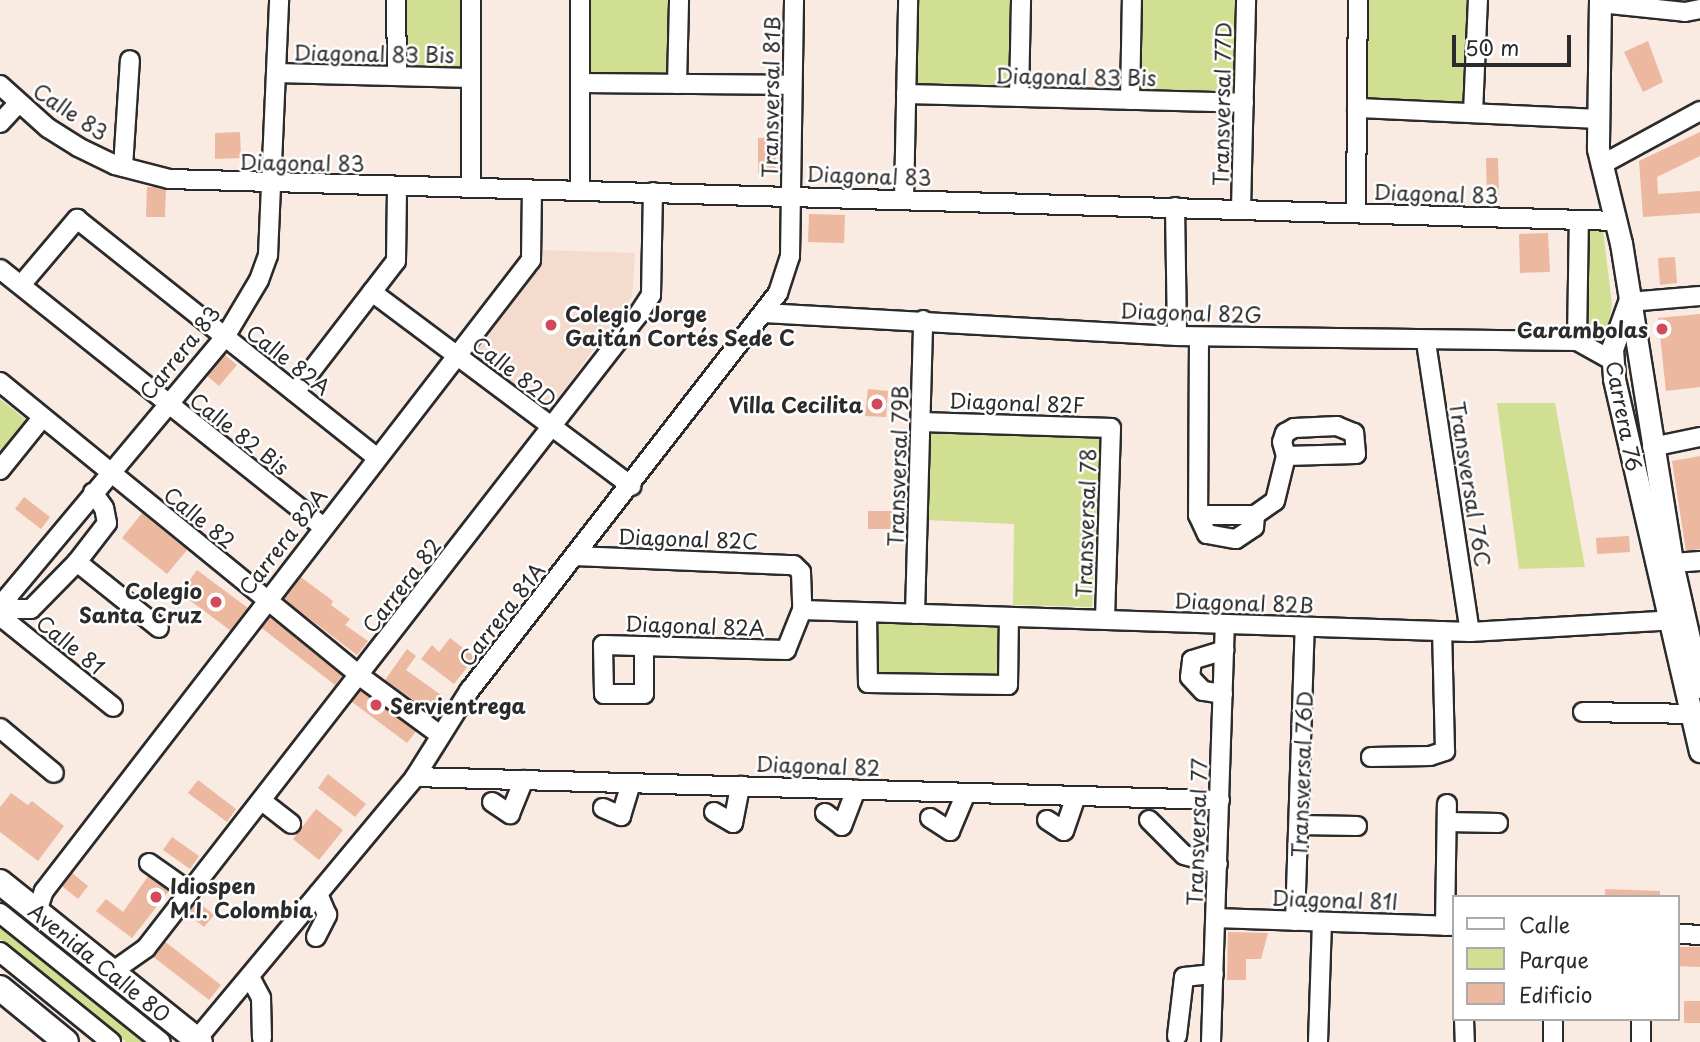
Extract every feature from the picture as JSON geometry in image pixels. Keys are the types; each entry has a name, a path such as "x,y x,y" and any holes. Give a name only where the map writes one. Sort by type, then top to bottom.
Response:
{"highway":[{"name":"Avenida Calle 80","path":"0,882 199,1041"},
{"path":"0,988 61,1040"}],"main road":[{"path":"1600,2 1596,119 1601,165 1615,221 1629,302"},
{"name":"Carrera 76","path":"1629,302 1611,360 1677,621 1696,714 1700,751"},
{"name":"Carrera 76","path":"1629,302 1652,447 1664,564"},
{"name":"Carrera 76","path":"1677,621 1700,687"}],"street":[{"name":"Carrera 83","path":"1,608 108,472 225,337 259,280 268,255 279,0"},
{"path":"396,0 397,76"},
{"path":"471,0 471,188"},
{"path":"580,0 580,191"},
{"path":"677,84 679,0"},
{"name":"Transversal 81B","path":"791,195 794,0"},
{"path":"904,199 908,0"},
{"path":"1019,97 1021,0"},
{"path":"1130,100 1132,0"},
{"name":"Transversal 77D","path":"1241,209 1246,0"},
{"path":"1356,213 1358,0"},
{"path":"1473,113 1478,0"},
{"path":"1600,2 1645,3 1685,12 1700,9"},
{"path":"123,167 130,60"},
{"name":"Diagonal 83 Bis","path":"276,73 471,78"},
{"path":"580,83 792,85"},
{"name":"Calle 83","path":"0,85 18,104 78,147 123,167"},
{"name":"Diagonal 83 Bis","path":"906,94 1244,103"},
{"path":"0,123 18,104"},
{"path":"1357,108 1596,119"},
{"path":"1601,165 1700,111"},
{"name":"Diagonal 83","path":"123,167 169,178 271,184 791,195 1615,221"},
{"path":"295,392 396,261 397,187"},
{"name":"Carrera 82A","path":"37,912 44,891 265,599 531,260 532,190"},
{"name":"Carrera 82","path":"111,972 146,948 262,802 651,295 653,192"},
{"name":"Carrera 81A","path":"199,1041 415,777 440,735 764,313 786,275 791,195"},
{"path":"1175,207 1177,336"},
{"name":"Calle 82A","path":"21,285 76,219 375,456"},
{"path":"1577,341 1579,220"},
{"name":"Calle 82 Bis","path":"0,268 166,405 322,526"},
{"name":"Calle 82D","path":"372,292 631,486"},
{"path":"1629,302 1700,296"},
{"name":"Diagonal 82G","path":"764,313 1199,337 1426,342 1577,341 1611,360"},
{"name":"Transversal 79B","path":"915,614 923,320"},
{"path":"1199,337 1198,515 1255,515 1275,501 1286,456 1285,433 1304,425 1347,428 1354,432 1356,454 1286,456"},
{"name":"Transversal 76C","path":"1426,342 1470,632"},
{"name":"Calle 82","path":"0,382 359,676 440,735"},
{"path":"0,470 42,418"},
{"name":"Diagonal 82F","path":"922,422 1111,428"},
{"name":"Transversal 78","path":"1105,620 1111,428"},
{"path":"1652,447 1700,437"},
{"path":"1,608 31,609 77,562 107,523 104,508 93,492"},
{"name":"Diagonal 82C","path":"575,556 798,568 802,610"},
{"path":"1664,564 1700,561"},
{"path":"77,562 159,628"},
{"name":"Calle 81","path":"1,608 113,707"},
{"name":"Diagonal 82B","path":"802,610 1470,632 1677,621"},
{"name":"Diagonal 82A","path":"644,646 644,694 604,694 603,645 644,646 786,650 802,610"},
{"path":"867,612 868,682 1009,685 1009,617"},
{"name":"Transversal 77","path":"1211,1042 1225,624"},
{"name":"Transversal 76D","path":"1295,921 1306,627"},
{"path":"1371,757 1430,756 1445,751 1442,631"},
{"path":"1223,694 1203,691 1190,677 1192,660 1224,650"},
{"path":"1583,712 1696,714"},
{"path":"0,729 54,773"},
{"name":"Diagonal 82","path":"415,777 1220,800"},
{"path":"492,802 510,814 524,780"},
{"path":"603,808 621,816 631,783"},
{"path":"714,812 733,823 740,786"},
{"path":"825,813 842,826 856,790"},
{"path":"930,818 950,831 966,793"},
{"path":"1047,820 1064,831 1076,796"},
{"path":"262,802 291,824"},
{"path":"1449,926 1447,813 1498,823"},
{"path":"1149,820 1184,855 1218,864"},
{"path":"1299,825 1357,826"},
{"path":"149,863 190,892"},
{"path":"316,937 327,915 318,894"},
{"path":"0,913 161,1042"},
{"name":"Diagonal 81I","path":"1216,918 1449,926"},
{"path":"1318,1042 1321,922"},
{"path":"1679,934 1700,935"},
{"path":"0,952 111,1042"},
{"path":"1178,1036 1184,977 1214,974"},
{"path":"250,977 261,998 262,1038"},
{"path":"1464,1021 1465,1042"},
{"path":"1553,1021 1553,1042"},
{"path":"1641,1021 1642,1042"}],"shaded area":[{"name":"Colegio Jorge Gaitán Cortés Sede C","path":"542,250 635,253 632,296 548,412 467,354 540,264"}],"green space":[{"path":"396,0 471,0 471,78 397,76"},
{"path":"580,0 679,0 677,84 580,83"},
{"path":"908,0 1021,0 1019,97 906,94"},
{"path":"1132,0 1246,0 1244,103 1130,100"},
{"path":"1358,0 1478,0 1473,113 1357,108"},
{"path":"1603,230 1612,304 1608,330 1583,334 1585,231"},
{"path":"0,399 30,423 0,459"},
{"path":"1497,403 1555,403 1585,567 1519,569"},
{"path":"928,430 1100,434 1092,607 1013,605 1014,524 926,520"},
{"path":"873,621 1004,625 1002,678 874,674"},
{"path":"0,925 144,1042 126,1042 105,1025 0,939"}],"building":[{"path":"1648,41 1663,82 1643,92 1624,52"},
{"path":"240,132 241,158 215,159 215,133"},
{"path":"1700,132 1700,156 1657,177 1658,194 1700,191 1700,213 1643,217 1639,161"},
{"path":"776,137 776,172 758,173 758,138"},
{"path":"1486,158 1498,158 1499,198 1487,198"},
{"path":"147,187 166,187 165,217 146,217"},
{"path":"809,214 845,215 844,243 808,242"},
{"path":"1548,233 1550,272 1520,273 1519,234"},
{"path":"1675,257 1677,283 1660,285 1658,258"},
{"path":"1700,314 1700,387 1666,391 1658,318"},
{"path":"218,349 237,365 219,386 200,370"},
{"name":"Villa Cecilita","path":"868,389 888,391 886,417 865,416"},
{"path":"1700,456 1700,549 1686,551 1672,461"},
{"path":"24,497 50,517 41,529 15,509"},
{"path":"868,511 893,511 893,529 868,529"},
{"path":"142,513 187,550 167,574 122,538"},
{"path":"1629,536 1630,552 1597,554 1596,538"},
{"path":"197,570 248,608 231,631 180,593"},
{"path":"298,575 333,601 331,605 350,619 345,625 368,641 357,655 281,597"},
{"path":"266,614 343,674 335,685 254,622"},
{"path":"450,638 475,657 454,684 421,659 432,645 439,652"},
{"path":"407,649 416,656 406,670 444,697 432,713 385,680"},
{"path":"357,687 417,730 407,743 348,699"},
{"path":"328,774 366,804 355,817 318,788"},
{"path":"198,780 236,809 227,822 188,793"},
{"path":"11,793 28,805 32,801 64,826 38,861 0,832 0,807"},
{"path":"316,809 343,830 319,860 293,839"},
{"path":"172,837 199,856 190,869 163,850"},
{"path":"72,873 88,886 78,899 62,886"},
{"path":"149,875 169,891 132,938 96,911 106,899 123,912"},
{"path":"1605,889 1660,891 1660,895 1605,895"},
{"path":"193,898 214,915 204,927 183,910"},
{"path":"1228,932 1268,933 1261,959 1246,959 1246,980 1227,980"},
{"path":"159,937 221,985 209,1000 147,952"},
{"path":"1679,947 1700,947 1700,967 1679,966"},
{"path":"1684,1001 1700,1001 1700,1023 1684,1023"}],"place":[{"name":"Colegio Jorge Gaitán Cortés Sede C","path":"551,325"},
{"name":"Carambolas","path":"1662,329"},
{"name":"Villa Cecilita","path":"877,404"},
{"name":"Colegio Santa Cruz","path":"216,602"},
{"name":"Servientrega","path":"376,705"},
{"name":"Idiospen M.I. Colombia","path":"156,897"}]}
